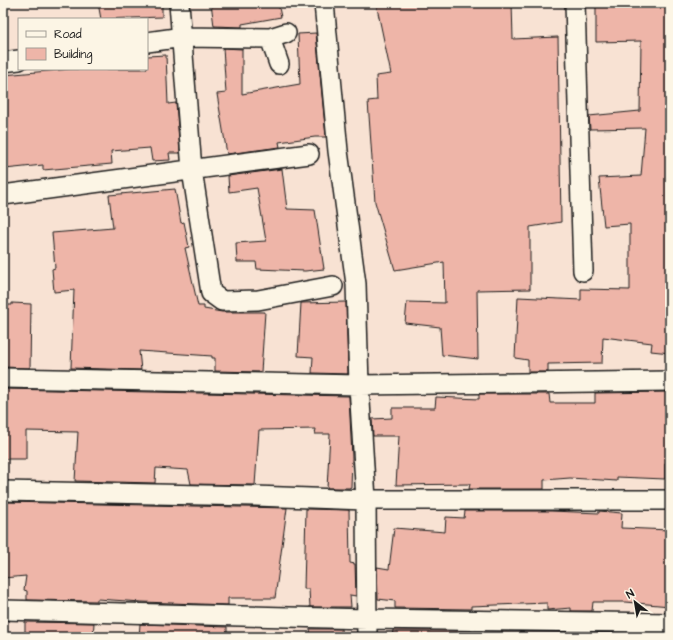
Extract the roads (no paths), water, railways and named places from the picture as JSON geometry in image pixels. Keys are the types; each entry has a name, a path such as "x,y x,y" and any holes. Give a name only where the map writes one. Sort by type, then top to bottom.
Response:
{"street":[{"path":"179,3 183,37 192,170 211,293 222,301 258,300 333,286"},
{"path":"324,3 338,151 356,284 359,385 366,500 367,628"},
{"path":"575,3 583,271"},
{"path":"148,42 183,37 278,36 279,64"},
{"path":"3,62 18,60"},
{"path":"3,195 309,154"},
{"path":"3,378 359,385 670,381"},
{"path":"3,491 366,500 670,500"},
{"path":"3,610 367,628 670,623"}]}
